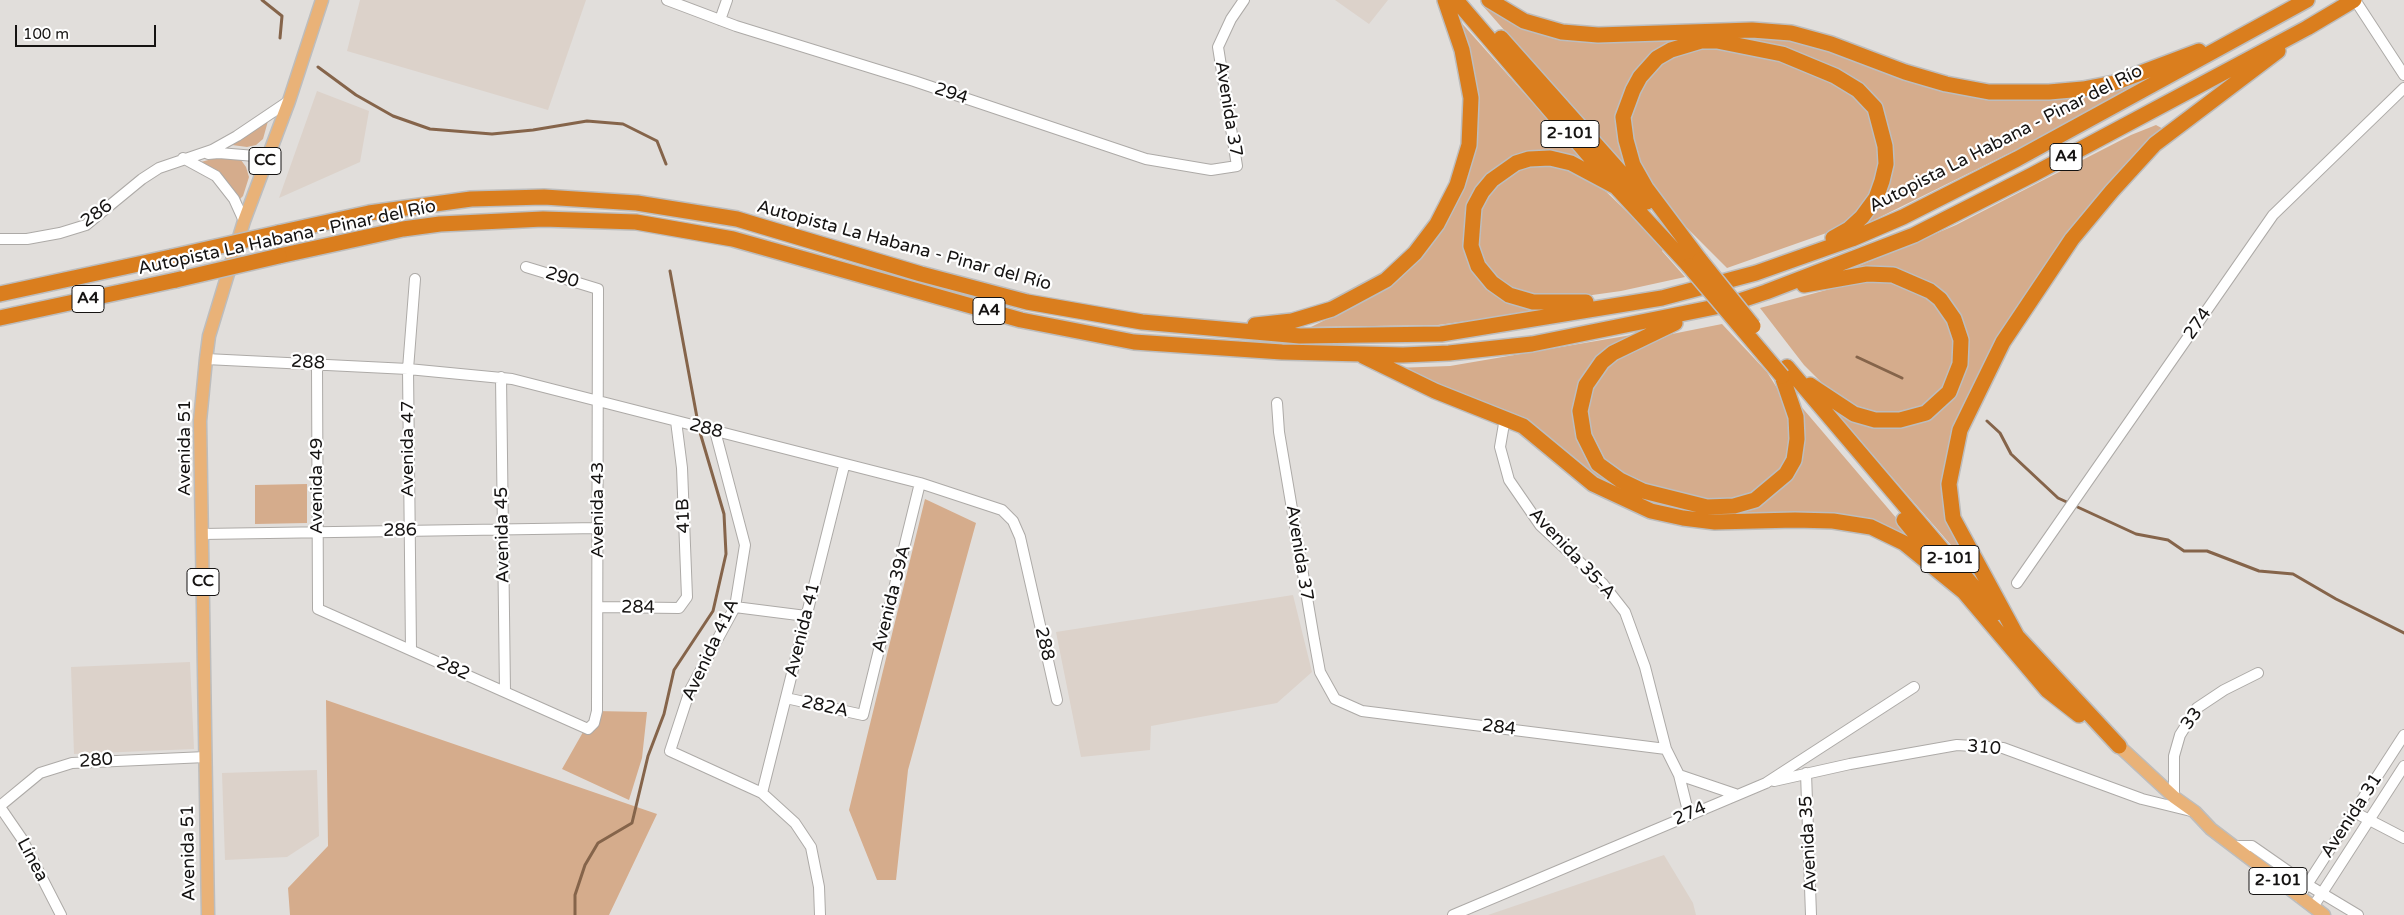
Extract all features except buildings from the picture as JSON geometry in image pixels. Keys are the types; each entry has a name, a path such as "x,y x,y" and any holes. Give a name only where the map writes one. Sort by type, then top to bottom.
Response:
{"highway":[{"path":"1142,322 1255,324 1292,321 1332,309 1386,280 1416,253 1437,224 1458,185 1469,145 1471,98 1462,50 1445,0"},
{"name":"2-101","path":"1456,0 1616,187 1694,263"},
{"name":"2-101","path":"1468,0 1694,263 1964,592 2047,690 2119,746"},
{"path":"1489,0 1524,21 1562,32 1598,35 1752,30 1791,33 1831,44 1905,72 1946,84 1989,92 2049,92 2083,89 2114,82 2240,36"},
{"name":"Autopista La Habana - Pinar del Río","path":"0,294 369,213 472,200 544,197 637,203 737,219 921,274 1028,302 1142,322 1300,336 1441,334 1662,298 1756,273 1852,239 1903,217 2017,159 2307,0"},
{"name":"Autopista La Habana - Pinar del Río","path":"0,318 403,229 465,221 543,219 636,222 733,239 1021,320 1134,342 1282,352 1359,354 1449,353 1532,344 1708,309 1766,292 1922,231 2032,175 2307,28 2355,0"},
{"path":"2019,640 1953,518 1949,484 1960,430 2004,342 2072,239 2112,191 2155,144 2307,28"},
{"path":"1694,263 1633,165 1626,140 1623,117 1633,90 1657,58 1685,45 1717,41 1782,54 1835,76 1858,90 1875,108 1885,146 1886,164 1882,181 1876,198 1862,217 1849,229 1832,238 1756,273"},
{"path":"1616,187 1571,164 1550,158 1529,159 1516,163 1492,180 1482,192 1474,207 1471,246 1478,266 1492,283 1509,295 1533,302 1559,303 1662,298"},
{"path":"167,258 173,280"},
{"path":"1766,292 1867,274 1893,275 1930,291 1940,300 1954,319 1961,340 1960,364 1950,392 1926,413 1900,420 1887,422 1854,414 1784,372"},
{"path":"1708,309 1656,330 1626,346 1602,362 1593,374 1586,385 1580,411 1584,436 1598,464 1620,480 1643,491 1677,501 1707,507 1734,506 1755,500 1780,480 1794,460 1797,439 1796,417 1784,372"},
{"path":"1359,354 1435,391 1523,426 1593,484 1651,511 1715,522 1795,520 1833,521 1871,526 1904,543 1964,592"},
{"name":"2-101","path":"1784,372 2019,640 2119,746"}],"main road":[{"name":"Avenida 51","path":"208,915 200,421 206,358 209,336 244,221 289,101 322,0"},
{"name":"2-101","path":"2119,746 2211,829 2324,915"}],"street":[{"name":"294","path":"667,0 720,20 1146,159 1211,170 1237,166"},
{"path":"720,20 727,0"},
{"name":"Avenida 37","path":"1237,166 1218,47 1231,19 1244,0"},
{"path":"2355,0 2404,75"},
{"name":"274","path":"2017,583 2274,215 2404,88"},
{"path":"183,158 212,150 289,101"},
{"path":"183,158 219,153 267,157"},
{"path":"183,158 216,176 234,199 244,221"},
{"name":"286","path":"0,240 35,238 86,225 142,179 159,168 183,158"},
{"name":"290","path":"526,267 598,289"},
{"name":"Avenida 47","path":"411,650 408,369 415,279"},
{"name":"Avenida 43","path":"588,729 594,723 597,712 599,528 598,289"},
{"name":"288","path":"206,358 408,369 501,377 598,400 844,466 920,483 1002,510 1012,521 1020,537 1057,700"},
{"name":"Avenida 49","path":"316,364 318,609"},
{"name":"Avenida 45","path":"501,377 505,692"},
{"name":"Avenida 37","path":"1276,403 1279,432 1320,672 1335,699"},
{"name":"Avenida 35-A","path":"1505,418 1500,447 1509,480 1540,525 1603,584 1625,612 1645,667 1666,749 1679,775 1688,815"},
{"name":"41B","path":"676,421 682,468 687,597 679,608"},
{"name":"Avenida 41A","path":"715,431 745,545 735,607 690,690 670,752 762,794"},
{"name":"Avenida 41","path":"762,794 844,466"},
{"name":"Avenida 39A","path":"863,716 920,483"},
{"name":"286","path":"202,534 599,528"},
{"name":"284","path":"598,607 679,608"},
{"path":"735,607 806,616"},
{"name":"282","path":"318,609 588,729"},
{"name":"33","path":"2174,797 2174,756 2180,735 2196,708 2224,690 2258,673"},
{"name":"274","path":"1453,915 1735,794 1766,783 1914,687"},
{"name":"282A","path":"786,698 863,716"},
{"name":"284","path":"1335,699 1362,711 1666,749"},
{"name":"Avenida 31","path":"2299,897 2404,735"},
{"name":"310","path":"1766,783 1806,773 1957,746 2003,748 2142,799 2194,812"},
{"name":"280","path":"0,806 40,773 72,763 206,757"},
{"name":"Avenida 31","path":"2313,908 2404,766"},
{"name":"Avenida 35","path":"1806,773 1812,915"},
{"path":"1679,775 1735,794"},
{"path":"762,794 795,823 811,847 819,887 820,915"},
{"name":"Línea","path":"0,806 22,839 61,915"},
{"path":"2354,812 2404,838"},
{"path":"2233,846 2252,846 2322,894 2358,915"}],"shaded area":[{"path":"360,0 586,0 548,110 347,51"},
{"path":"1335,0 1388,0 1369,24"},
{"path":"1483,6 1513,21 1546,33 1779,37 1824,47 1970,92 2082,95 2137,83 2048,134 1864,225 1878,204 1880,104 1770,45 1666,49 1624,102 1636,180"},
{"path":"1458,19 1590,167 1551,154 1476,190 1478,275 1557,309 1438,325 1311,327 1365,300 1398,278 1430,246 1456,202 1477,121 1473,64"},
{"path":"1699,47 1725,47 1788,63 1832,81 1859,99 1871,114 1881,160 1875,188 1858,212 1835,230 1727,268 1686,227 1647,177 1634,149 1629,126 1633,101 1650,74 1665,59"},
{"path":"317,91 369,111 360,162 279,198"},
{"path":"268,121 263,139 256,145 247,147 232,145"},
{"path":"2156,125 2167,131 2001,340 1944,485 1977,575 1831,407 1902,425 1962,374 1944,296 1921,278 1889,269 1849,270 1956,225 2131,135"},
{"path":"223,156 241,160 246,167 249,177 243,196 239,200 225,180 201,162"},
{"path":"1533,163 1550,164 1575,171 1598,184 1664,247 1662,251 1685,277 1621,291 1578,297 1543,297 1518,294 1500,283 1483,263 1476,243 1477,218 1495,183 1514,170"},
{"path":"1867,279 1894,280 1918,289 1939,305 1949,321 1956,354 1945,388 1930,404 1891,417 1870,415 1839,400 1804,365 1760,308"},
{"path":"1722,324 1767,372 1787,404 1792,428 1789,455 1779,474 1761,491 1740,499 1713,502 1642,485 1598,457 1585,414 1589,396 1598,377 1614,359 1652,338"},
{"path":"1643,333 1606,353 1576,408 1605,476 1737,509 1793,476 1793,397 1921,547 1895,533 1674,512 1608,485 1521,419 1395,368 1450,366"},
{"path":"307,484 307,523 255,524 255,485"},
{"path":"925,499 976,523 908,770 896,880 877,880 849,810"},
{"path":"1293,595 1312,672 1277,703 1151,726 1150,750 1081,757 1056,632"},
{"path":"190,662 194,749 74,754 71,667"},
{"path":"326,700 657,814 609,915 290,915 288,888 328,846"},
{"path":"595,711 647,712 642,758 629,800 562,769"},
{"path":"317,770 319,836 287,857 225,860 222,773"},
{"path":"1664,855 1693,903 1696,915 1488,915"}],"waterway":[{"path":"262,0 282,16 280,38"},
{"path":"318,67 356,95 393,116 430,129 492,134 533,130 587,121 623,124 657,141 666,164"},
{"path":"670,271 698,423"},
{"path":"1857,357 1902,378"},
{"path":"1987,421 2000,433 2011,454 2058,498 2136,534 2168,540 2184,551 2207,551 2259,571 2293,574 2336,599 2404,633"},
{"path":"575,915 575,895 585,865 598,843 632,823 648,756 664,714 674,670 713,611 726,554 724,514 699,429"}]}
